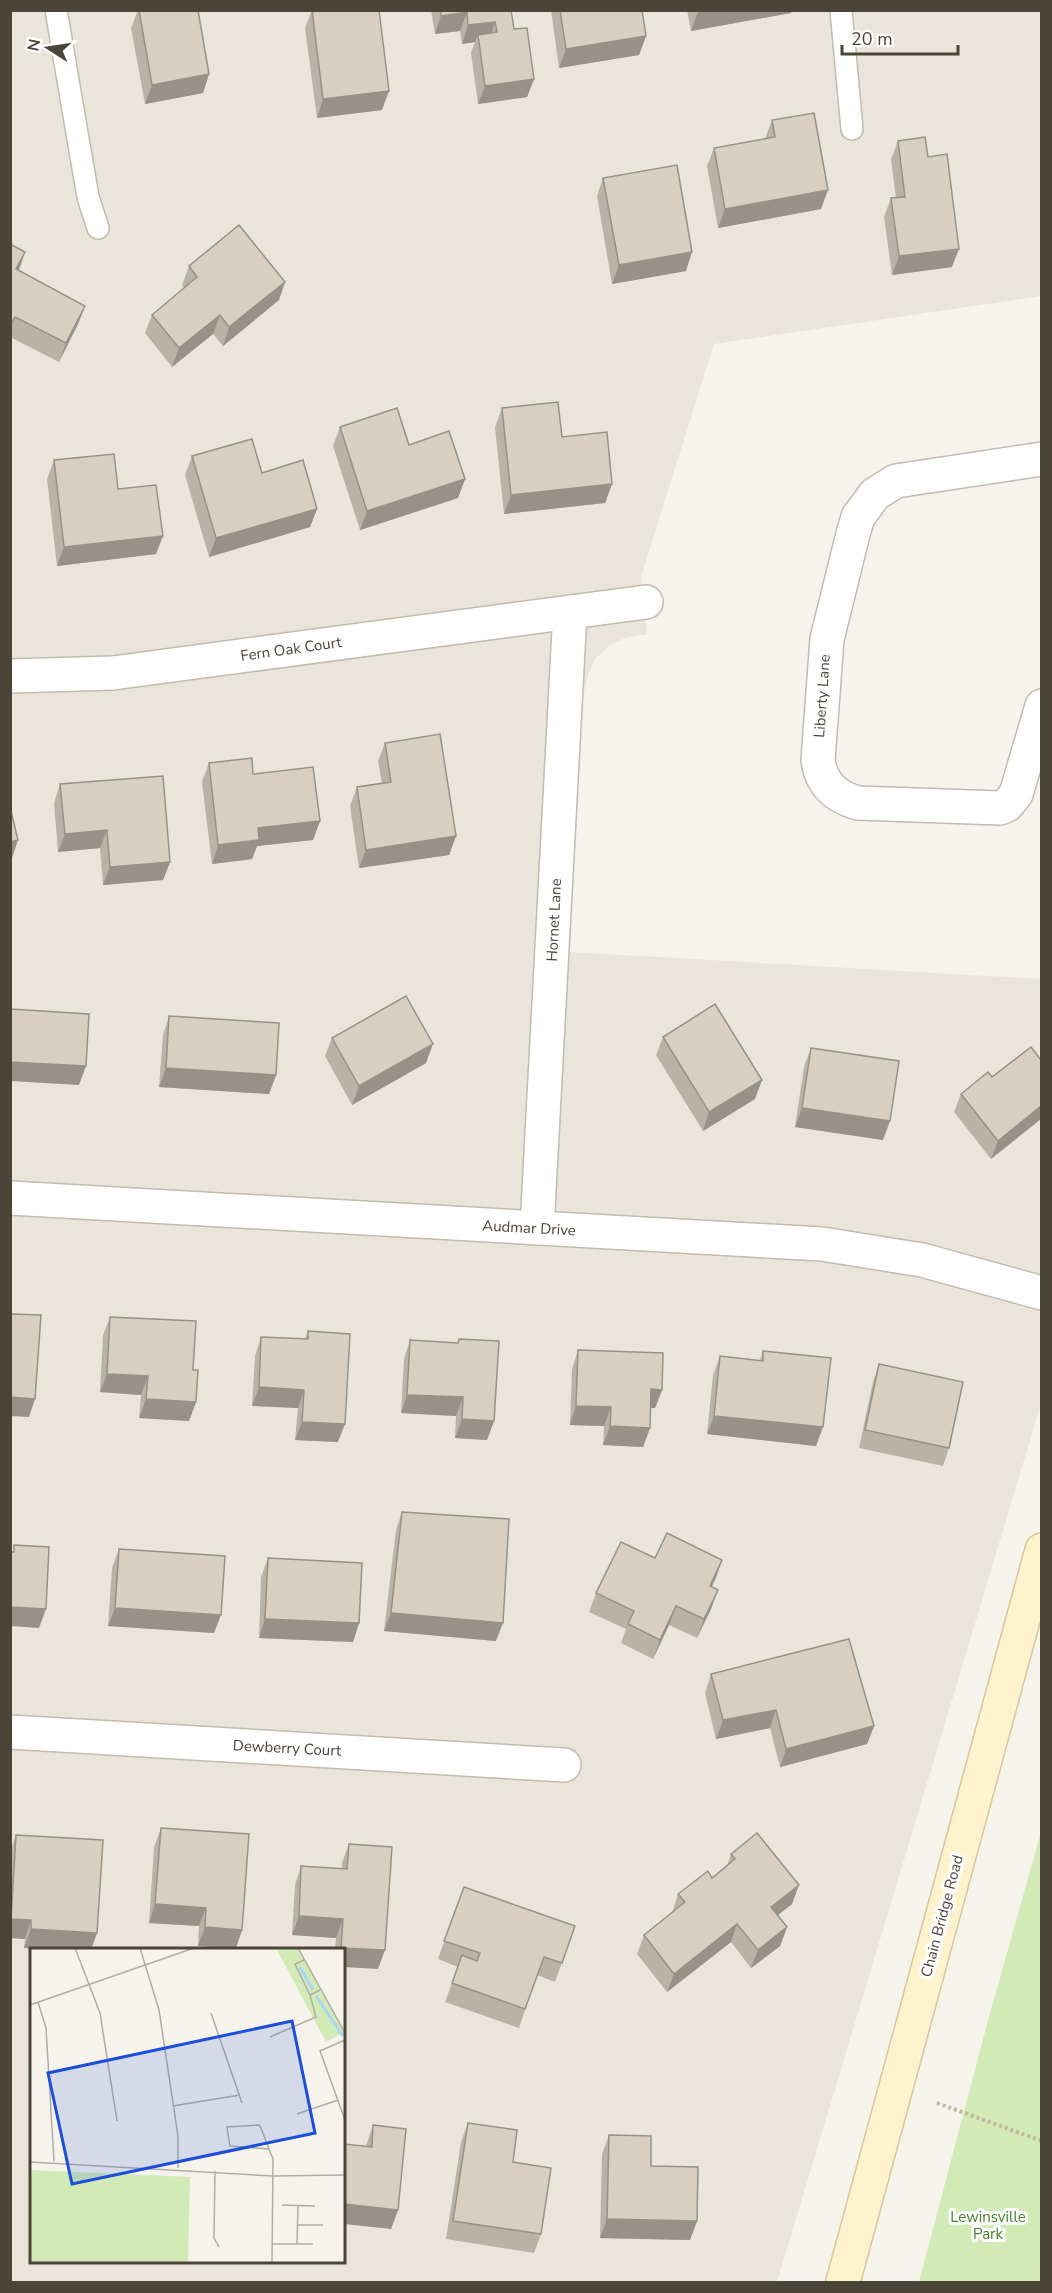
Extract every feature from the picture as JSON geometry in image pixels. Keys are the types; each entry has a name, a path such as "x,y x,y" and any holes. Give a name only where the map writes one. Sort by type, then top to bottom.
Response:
{"main road":[{"name":"Chain Bridge Road","path":"843,2283 1041,1550"}],"street":[{"name":"Liberty Lane","path":"1041,459 896,481 875,494 866,505 858,517 853,534 827,639 818,749 819,771 831,789 839,795 858,802 1000,808 1007,805 1016,794 1041,706"},
{"name":"Fern Oak Court","path":"10,676 113,672 646,602"},
{"name":"Hornet Lane","path":"537,1228 570,612"},
{"name":"Audmar Drive","path":"10,1198 822,1244 922,1260 1041,1293"},
{"name":"Dewberry Court","path":"10,1732 564,1765"}],"lane":[{"path":"56,10 88,197 98,228"},
{"path":"841,10 852,129"}],"path":[{"path":"937,2103 1041,2141"}],"shaded area":[{"path":"11,11 1041,11 1041,296 714,344 641,577 647,634 625,638 609,646 595,659 588,675 583,697 570,952 1041,979 1041,1404 777,2282 11,2282"}],"green space":[{"name":"Lewinsville Park","path":"1041,1832 1041,2282 919,2282 987,2024"}],"building":[{"path":"139,10 198,10 209,74 152,85"},
{"path":"312,10 379,10 389,91 323,99"},
{"path":"441,10 511,10 514,29 527,28 534,79 485,86 478,35 497,32 495,22 468,25 467,12 441,16"},
{"path":"560,10 642,10 646,36 566,49"},
{"path":"814,113 828,190 725,209 714,148 775,137 772,120"},
{"path":"925,137 928,157 947,154 959,249 899,256 891,198 905,197 898,141"},
{"path":"677,165 692,252 619,265 603,178"},
{"path":"239,225 285,282 229,327 220,315 179,348 152,315 197,277 189,266"},
{"path":"10,244 25,252 16,269 85,306 66,343 15,317 10,326"},
{"path":"558,402 562,437 607,432 612,484 511,495 502,408"},
{"path":"397,408 409,445 449,431 465,479 367,511 340,427"},
{"path":"252,439 262,473 303,460 317,509 216,538 192,456"},
{"path":"114,454 118,489 156,485 163,536 64,547 54,460"},
{"path":"440,734 456,836 366,850 357,787 391,782 385,743"},
{"path":"252,758 253,774 313,767 320,821 258,828 259,840 218,845 209,763"},
{"path":"163,776 170,862 110,867 107,830 65,834 60,784"},
{"path":"10,807 18,840 10,842"},
{"path":"406,996 433,1044 359,1086 332,1038"},
{"path":"715,1004 762,1080 709,1112 663,1037"},
{"path":"10,1009 89,1014 86,1066 10,1062"},
{"path":"169,1016 279,1023 276,1075 166,1068"},
{"path":"1031,1047 1041,1060 1041,1106 998,1141 961,1094 988,1072 992,1077"},
{"path":"811,1048 899,1061 890,1121 802,1108"},
{"path":"10,1314 41,1315 35,1399 10,1397"},
{"path":"110,1317 196,1321 193,1370 198,1370 196,1402 146,1399 148,1376 107,1374"},
{"path":"308,1331 350,1334 345,1424 302,1422 304,1390 259,1387 261,1337 308,1339"},
{"path":"459,1339 499,1341 494,1421 462,1419 463,1397 407,1395 410,1340 458,1343"},
{"path":"578,1350 663,1353 662,1390 651,1389 650,1428 610,1426 611,1407 576,1406"},
{"path":"763,1351 831,1358 823,1427 714,1416 720,1356 763,1361"},
{"path":"879,1364 963,1382 949,1448 865,1430"},
{"path":"402,1512 509,1519 503,1623 391,1613"},
{"path":"667,1533 722,1560 710,1586 718,1590 704,1619 676,1606 660,1640 628,1624 634,1611 596,1593 621,1542 655,1558"},
{"path":"14,1545 49,1547 46,1609 10,1607 10,1552 14,1552"},
{"path":"119,1549 225,1556 221,1615 115,1608"},
{"path":"268,1558 362,1563 359,1623 265,1619"},
{"path":"849,1639 874,1726 786,1749 776,1710 723,1720 711,1674"},
{"path":"161,1828 249,1834 242,1930 205,1927 206,1908 155,1904"},
{"path":"757,1833 799,1885 771,1907 787,1927 758,1950 737,1924 674,1974 644,1935 685,1902 678,1894 708,1871 712,1878 735,1859 731,1854"},
{"path":"16,1835 103,1840 97,1933 31,1929 31,1920 11,1919"},
{"path":"349,1844 392,1847 385,1950 341,1948 343,1919 299,1916 301,1866 347,1869"},
{"path":"464,1887 575,1926 562,1963 544,1957 525,2009 452,1983 462,1955 477,1961 480,1953 444,1941"},
{"path":"468,2123 517,2130 513,2162 551,2168 541,2234 453,2221"},
{"path":"373,2125 406,2129 398,2210 345,2204 345,2144 372,2147"},
{"path":"609,2135 651,2136 651,2166 698,2167 697,2221 607,2219"}]}
